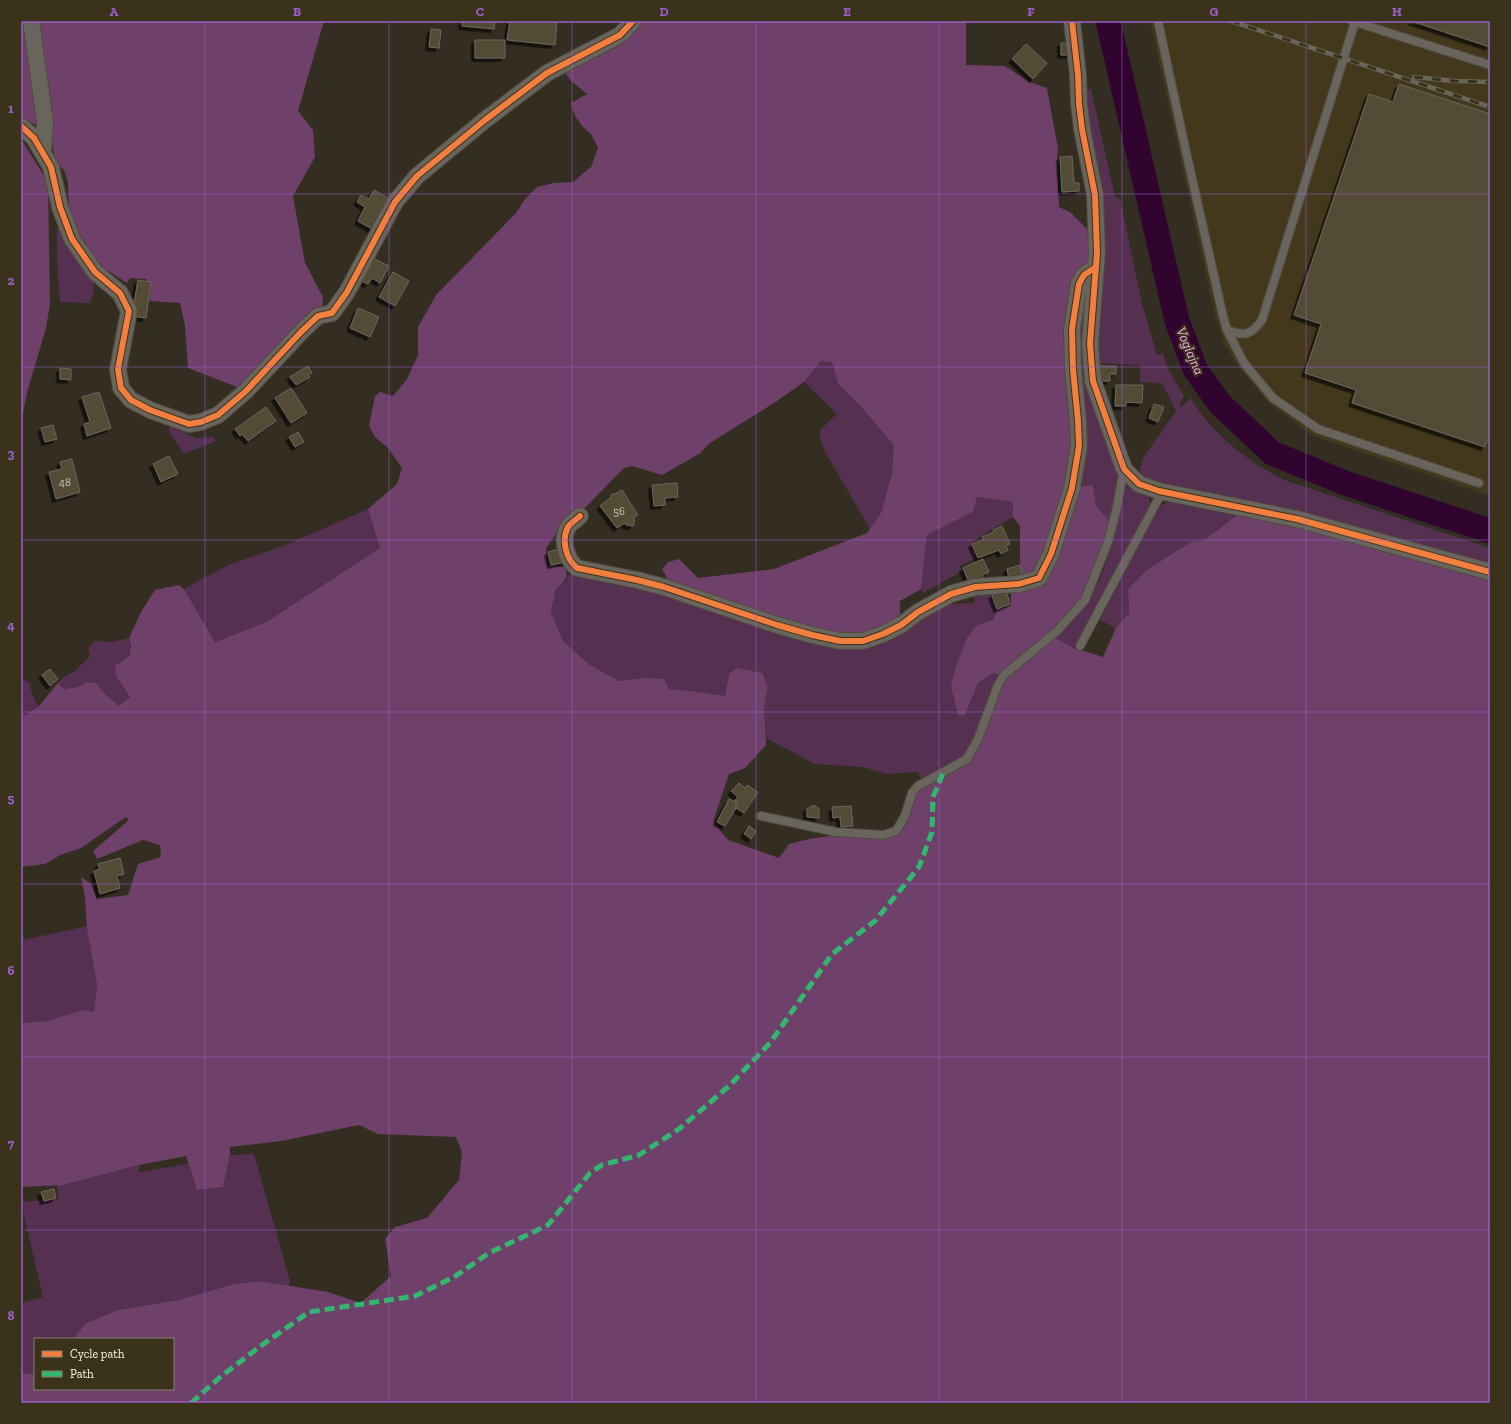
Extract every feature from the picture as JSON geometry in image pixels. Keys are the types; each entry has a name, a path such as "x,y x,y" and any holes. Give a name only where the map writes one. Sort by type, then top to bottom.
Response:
{"street":[{"path":"31,21 44,122 43,153"},
{"path":"21,126 34,138 51,167 60,206 72,240 95,272 120,293 129,311 118,369 121,388 131,400 150,410 189,424 202,422 218,415 246,391 300,332 318,316 332,313 347,292 395,202 417,176 485,120 547,73 620,35 633,21"},
{"path":"1072,21 1082,129 1095,195 1097,253 1090,344 1091,366 1093,381 1124,469 1139,484 1162,492 1297,519 1490,572"},
{"path":"580,516 569,526 565,534 565,546 571,564 577,568 664,587 778,626 840,641 863,640 883,634 901,625 918,612 951,594 975,587 1019,584 1039,578 1051,554 1072,488 1079,446 1078,421 1072,369 1072,329 1079,284 1084,275 1096,267"}],"lane":[{"path":"1158,21 1184,147 1227,330 1244,363 1273,398 1318,429 1479,483"},
{"path":"1227,330 1236,334 1246,333 1254,330 1262,320 1354,22 1490,65"},
{"path":"761,816 836,832 883,835 896,831 905,816 912,793 918,786 967,759 978,739 998,685 1004,675 1057,631 1085,600 1108,542 1124,469"},
{"path":"1080,646 1162,492"}],"shaded area":[{"path":"21,21 28,21 42,119 36,125 21,118"},
{"path":"36,21 324,21 298,111 313,130 315,157 293,196 305,263 323,297 322,310 242,389 188,368 185,326 180,303 149,301 151,287 147,285 146,279 130,278 127,283 107,270 103,272 76,240 69,212 68,182 64,170 55,162"},
{"path":"638,21 966,21 966,65 1005,66 1029,82 1047,88 1058,149 1059,207 1070,212 1093,235 1093,255 1077,281 1075,420 1066,498 1037,576 1020,580 1020,526 1013,517 1013,502 977,497 973,512 927,535 921,589 900,601 900,621 884,630 841,638 671,585 662,569 668,562 679,559 698,578 774,569 867,533 881,513 892,473 894,445 861,407 838,384 832,362 821,361 804,382 777,401 710,443 699,454 662,475 632,466 624,468 584,509 565,521 546,548 547,565 565,567 567,574 564,582 556,589 551,612 563,641 590,665 619,681 644,678 664,679 669,689 725,696 729,674 737,668 762,673 768,687 764,706 766,745 745,768 729,774 713,822 728,840 779,858 789,844 809,839 836,835 863,838 885,838 896,835 904,828 908,819 913,798 919,790 973,758 987,727 997,694 1005,678 1054,637 1074,648 1103,657 1116,628 1129,613 1128,589 1147,570 1193,541 1204,540 1243,511 1490,576 1490,1403 21,1403 21,1373 34,1374 34,1390 174,1390 174,1338 74,1338 86,1323 118,1310 178,1300 234,1284 260,1281 328,1292 361,1303 391,1276 385,1239 395,1227 427,1218 459,1180 462,1152 456,1137 378,1134 359,1125 281,1141 230,1147 230,1155 223,1187 197,1190 186,1156 139,1165 63,1185 21,1187 21,1023 47,1021 83,1010 94,1012 97,985 87,929 85,898 81,877 91,884 97,899 128,895 138,864 161,857 160,845 143,840 97,859 93,851 129,820 126,817 81,848 60,855 45,864 21,867 21,718 38,707 58,683 64,689 77,687 87,682 96,683 105,694 119,706 130,697 116,676 115,666 129,656 131,646 129,638 141,612 155,590 179,585 184,589 215,642 266,622 380,548 368,509 397,484 402,468 388,448 375,437 369,426 375,396 380,392 393,396 407,379 418,355 418,327 436,295 516,213 525,199 537,187 554,183 573,182 591,167 598,148 591,134 583,127 575,116 571,103 587,94 570,80 563,69"},
{"path":"1150,21 1490,21 1490,496 1313,436 1270,404 1237,365 1225,345 1215,316"},
{"path":"1091,89 1115,197 1120,199 1142,304 1157,355 1163,353 1168,369 1184,396 1179,404 1181,407 1191,398 1209,424 1221,436 1246,457 1273,474 1287,481 1490,548 1490,566 1173,490 1138,476 1143,458 1176,411 1162,383 1140,382 1140,365 1093,363 1096,287 1081,91"},
{"path":"21,139 48,182 50,304 46,328 28,389 21,423"},
{"path":"63,227 97,277 93,283 94,292 90,303 60,302 57,263 57,228"},
{"path":"1089,288 1085,344 1119,478 1111,523 1096,506 1093,485 1076,487 1080,289"},
{"path":"821,361 832,362 838,384 861,407 894,445 892,473 881,513 870,529 824,450 820,438 820,430 837,414 804,382"},
{"path":"169,423 195,438 213,437 216,441 184,454 169,431"},
{"path":"1127,483 1148,492 1150,504 1074,648 1054,637 1083,607 1097,584 1108,556"},
{"path":"1093,485 1096,506 1111,523 1090,585 1076,607 1035,646 999,675 993,673 978,683 965,715 958,715 951,686 956,666 967,638 977,625 993,620 998,609 1011,606 1011,592 1041,581 1076,487"},
{"path":"977,497 1013,502 1013,517 973,541 979,557 959,566 962,571 923,593 921,589 927,535 973,512"},
{"path":"1171,499 1243,511 1204,540 1193,541 1128,589 1129,613 1116,628 1100,620 1124,574 1136,546 1161,506"},
{"path":"368,509 380,548 266,622 215,642 184,589 228,565 283,546"},
{"path":"582,573 637,583 839,644 950,599 952,604 974,603 975,591 992,592 998,609 993,620 977,625 965,715 978,683 993,673 999,675 979,730 969,750 963,757 944,769 922,779 917,772 888,774 863,767 815,764 766,738 764,706 768,687 729,674 725,696 669,689 644,678 619,681 590,665 563,641 551,612 556,589 566,582 568,575"},
{"path":"129,638 129,654 116,676 130,697 119,706 105,694 96,683 87,682 77,687 64,689 58,683 64,677 75,671 90,656 88,649 95,641 113,642"},
{"path":"21,679 29,682 32,694 38,707 21,718"},
{"path":"21,925 24,940 87,926 97,985 94,1012 83,1011 47,1021 21,1023"},
{"path":"254,1154 290,1281 289,1286 260,1281 234,1284 178,1300 118,1310 86,1323 74,1338 34,1338 34,1374 21,1373 21,1303 43,1297 21,1202 59,1199 57,1185 63,1185 139,1165 139,1172 188,1164 197,1190 223,1187 230,1155"}],"building":[{"path":"462,21 495,21 494,29 462,26"},
{"path":"510,21 557,21 555,45 507,40"},
{"path":"1411,21 1490,21 1490,47"},
{"path":"431,29 441,30 439,48 429,47"},
{"path":"475,40 505,40 505,58 475,58"},
{"path":"1061,43 1070,43 1070,55 1061,55"},
{"path":"1026,44 1047,63 1033,79 1012,59"},
{"path":"1399,84 1490,114 1490,433 1485,447 1352,403 1356,390 1305,373 1321,324 1294,315 1369,94 1393,102"},
{"path":"1072,156 1074,183 1079,183 1079,191 1062,192 1060,157"},
{"path":"374,190 388,198 372,229 358,221 365,207 357,202 361,195 369,199"},
{"path":"370,257 389,266 380,283 372,278 368,284 359,280"},
{"path":"393,272 409,281 395,306 379,297"},
{"path":"138,280 151,282 146,318 132,316"},
{"path":"358,308 379,317 370,337 350,328"},
{"path":"308,366 312,373 308,375 310,377 296,385 290,377"},
{"path":"1098,366 1116,366 1116,374 1110,374 1110,381 1098,381"},
{"path":"60,368 71,369 71,380 60,379"},
{"path":"1116,385 1143,385 1142,403 1126,402 1126,406 1115,406"},
{"path":"291,388 307,413 291,423 275,398"},
{"path":"99,392 111,428 87,436 84,424 90,422 82,397"},
{"path":"1154,404 1164,407 1158,422 1149,418"},
{"path":"266,407 276,421 248,441 242,434 240,436 235,429"},
{"path":"53,425 57,439 45,442 41,428"},
{"path":"298,432 304,442 295,447 289,437"},
{"path":"169,456 178,474 161,482 153,464"},
{"path":"72,459 80,492 56,499 49,472 62,469 60,462"},
{"path":"677,483 678,497 665,498 665,505 654,506 652,485"},
{"path":"622,490 638,515 633,518 635,520 633,526 626,525 625,523 617,528 600,506 611,497 612,494"},
{"path":"1002,526 1010,544 1006,546 1008,550 1001,554 999,550 978,558 972,544 983,540 982,537 994,532 993,530"},
{"path":"564,548 566,562 551,565 548,552"},
{"path":"983,559 989,572 982,575 983,578 973,582 971,579 968,580 963,568"},
{"path":"1020,565 1023,576 1009,579 1007,569"},
{"path":"1006,590 1010,604 997,609 992,595"},
{"path":"50,669 58,679 50,686 42,675"},
{"path":"739,783 745,788 747,785 758,792 744,813 736,808 738,804 735,800 738,797 731,791"},
{"path":"729,799 736,802 736,808 725,826 717,822"},
{"path":"811,806 816,806 816,808 819,808 819,818 807,817 807,808 811,808"},
{"path":"851,806 853,826 841,827 840,817 833,818 832,807"},
{"path":"749,826 756,831 751,839 744,834"},
{"path":"120,858 124,874 117,876 120,888 100,894 94,871 100,869 98,864"},
{"path":"54,1189 56,1198 44,1201 41,1192"}],"waterway":[{"name":"Voglajna","path":"1108,21 1177,321 1195,369 1220,404 1272,453 1345,483 1490,531"}],"railway":[{"path":"1231,21 1490,107"},
{"path":"1414,77 1454,81 1490,82"}],"marked path":[{"path":"191,1403 219,1378 309,1312 415,1296 454,1277 489,1253 548,1225 590,1173 602,1165 639,1155 679,1129 729,1086 770,1043 832,954 875,921 919,867 932,832 933,797 943,773"}],"cycle path":[{"path":"21,126 34,138 51,167 60,207 72,239 95,272 120,293 129,311 118,369 121,388 131,400 150,410 189,424 201,422 218,415 246,391 318,316 332,313 347,292 395,202 417,176 485,120 547,73 620,35 633,21"},
{"path":"1072,21 1082,129 1095,195 1097,253 1090,344 1093,381 1124,469 1139,484 1159,491 1297,519 1490,572"},
{"path":"580,516 569,526 565,538 567,554 577,568 664,587 777,625 840,641 863,641 883,634 901,625 918,612 951,594 975,587 1019,584 1039,578 1051,554 1072,488 1079,446 1073,369 1072,329 1079,284 1084,275 1096,267"}]}
